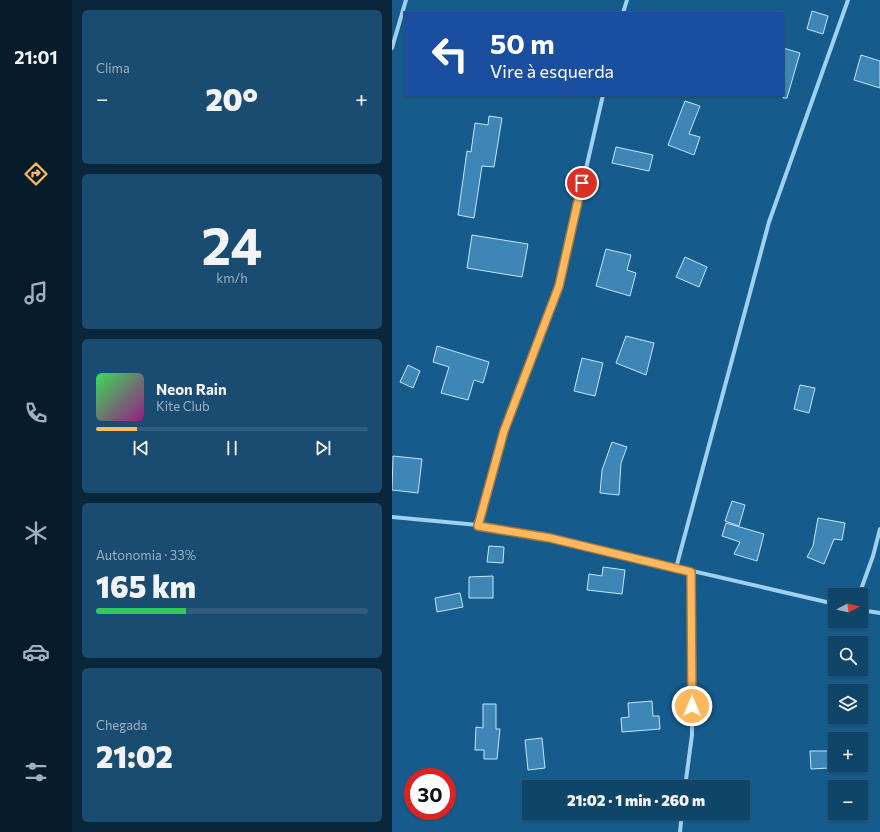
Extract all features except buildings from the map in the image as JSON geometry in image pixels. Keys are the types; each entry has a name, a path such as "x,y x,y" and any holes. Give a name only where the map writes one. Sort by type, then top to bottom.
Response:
{"street":[{"path":"392,48 406,0"},
{"path":"624,12 627,0"},
{"path":"676,568 769,222 848,0"},
{"path":"478,526 504,431 559,286 603,96"},
{"path":"392,517 478,526 550,538 691,572 828,602"},
{"path":"862,588 873,556 880,529"},
{"path":"687,780 692,735 691,572"},
{"path":"868,611 880,613"},
{"path":"680,832 681,820"}],"route":[{"path":"582,183 559,286 504,431 478,526 550,538 691,572 692,706"}]}
